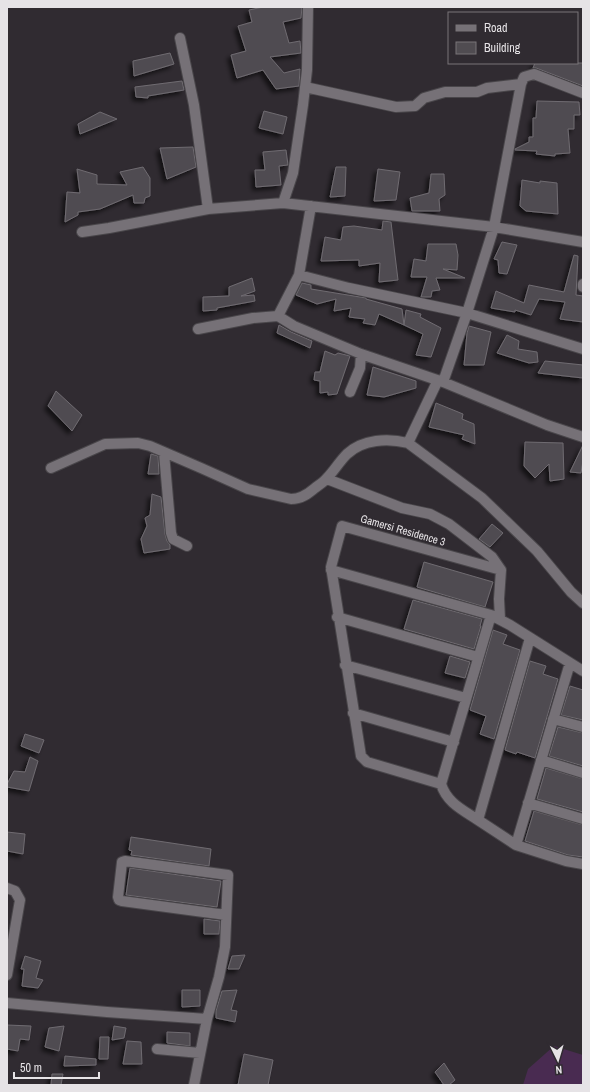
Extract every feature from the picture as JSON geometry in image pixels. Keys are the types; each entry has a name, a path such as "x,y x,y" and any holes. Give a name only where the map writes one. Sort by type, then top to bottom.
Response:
{"street":[{"path":"283,203 293,173 305,87 308,48 308,7"},
{"path":"180,38 194,105 208,209"},
{"path":"408,443 440,381 467,313 494,227 521,84 524,77 534,74 583,93"},
{"path":"305,87 396,107 415,106 424,98 445,92 476,92 487,88 521,84"},
{"path":"82,232 208,209 283,203 494,227 583,242"},
{"path":"278,316 299,275 311,206"},
{"path":"299,275 349,288 467,313 583,349"},
{"path":"198,329 253,318 278,316 294,326 362,354 440,381 547,425 583,437"},
{"path":"350,392 360,368 362,354"},
{"path":"51,468 105,444 138,443 248,489 291,499 298,499 327,479 348,453 361,446 379,440 396,440 408,443 482,498 537,551 570,592 583,603"},
{"path":"164,453 171,533 173,539 187,546"},
{"name":"Gamersi Residence 3","path":"327,479 408,510 430,514 449,524 492,556 501,570"},
{"name":"Gamersi Residence 3","path":"441,784 367,762 363,760 361,756 337,617 331,570 342,526 501,570"},
{"path":"331,570 491,615 500,619 583,671"},
{"path":"500,619 499,600 501,570"},
{"path":"491,615 441,784 446,797 516,845 560,859 583,864"},
{"path":"337,617 478,657"},
{"path":"478,820 530,638"},
{"path":"516,845 570,663"},
{"path":"345,664 466,698"},
{"path":"353,713 454,742"},
{"path":"553,719 583,727"},
{"path":"541,760 583,772"},
{"path":"528,803 583,819"},
{"path":"194,1085 207,1019 219,977 225,947 228,876 125,861 122,862 118,897 122,902 226,915"},
{"path":"7,888 15,892 20,900 7,975"},
{"path":"7,1003 207,1019"},
{"path":"157,1049 200,1053"}],"shaded area":[{"path":"554,1046 583,1055 583,1085 523,1085 528,1069"}],"building":[{"path":"263,7 302,7 301,18 283,22 289,43 300,41 301,53 270,57 284,73 300,69 299,86 276,89 263,70 237,78 231,55 246,51 238,26 252,22 249,10"},
{"path":"170,53 174,64 134,76 133,61"},
{"path":"583,63 583,86 536,68 533,68 535,64"},
{"path":"182,81 184,90 148,96 148,98 136,97 135,87"},
{"path":"537,101 579,102 580,115 574,115 574,129 568,129 570,153 555,154 555,156 536,154 537,151 515,150 529,142 529,137 533,137 533,118 536,118"},
{"path":"264,111 287,117 283,134 259,128"},
{"path":"100,112 117,119 80,134 78,124"},
{"path":"193,147 196,167 167,179 160,148"},
{"path":"286,150 288,165 279,166 281,185 256,187 255,170 265,170 263,152"},
{"path":"143,167 150,178 150,196 145,198 144,203 134,203 133,195 100,209 78,212 78,215 65,222 67,192 80,193 77,169 97,175 97,184 127,185 120,172"},
{"path":"336,167 346,167 345,196 330,197"},
{"path":"378,169 400,172 396,200 374,201"},
{"path":"431,174 444,174 445,195 439,199 440,211 412,211 410,198 429,193"},
{"path":"522,180 540,183 540,181 557,183 558,214 526,211 520,206"},
{"path":"383,221 391,222 398,280 379,282 380,263 359,266 359,260 321,261 325,237 341,240 343,227 354,226 382,230"},
{"path":"502,242 517,245 507,274 499,273 498,260 494,259"},
{"path":"428,244 456,244 458,255 457,270 443,269 465,278 436,278 440,290 432,291 431,297 421,297 427,277 411,277 414,259 426,261"},
{"path":"574,255 578,256 576,295 583,296 583,322 560,319 565,302 539,299 531,315 515,310 515,312 491,308 496,291 524,303 529,285 564,292"},
{"path":"252,278 255,291 241,296 254,295 255,301 217,308 217,310 203,311 203,297 229,296 229,287"},
{"path":"302,283 311,285 311,289 366,298 402,309 404,325 379,314 375,325 363,323 365,319 349,317 351,308 334,311 336,299 317,304 296,295"},
{"path":"406,310 421,314 420,317 441,328 431,357 416,355 423,334 404,325"},
{"path":"279,325 312,341 310,348 277,333"},
{"path":"469,326 491,332 484,365 464,365"},
{"path":"507,335 519,341 518,349 537,352 538,362 529,363 497,353"},
{"path":"325,351 335,355 338,353 350,356 337,394 328,395 328,392 320,393 320,381 314,380 315,372 320,372"},
{"path":"545,361 583,365 583,378 538,373"},
{"path":"373,367 416,381 416,388 384,397 367,395"},
{"path":"56,391 82,415 72,431 48,406"},
{"path":"436,403 463,414 462,419 474,424 475,444 462,439 464,435 429,427"},
{"path":"525,442 563,443 564,479 550,481 549,464 535,478 524,466"},
{"path":"583,445 581,473 570,472"},
{"path":"151,454 158,456 159,474 148,474"},
{"path":"152,494 161,497 165,534 170,545 170,549 144,553 141,539 147,526 145,518 150,515"},
{"path":"492,524 503,533 490,547 479,539"},
{"path":"424,562 493,582 485,607 417,587"},
{"path":"413,600 482,619 474,649 404,629"},
{"path":"493,630 507,635 503,644 520,650 494,739 480,734 486,716 470,710"},
{"path":"450,656 470,662 465,678 445,673"},
{"path":"530,661 546,666 543,674 558,679 535,758 505,750"},
{"path":"570,686 583,690 583,720 561,715"},
{"path":"558,727 583,733 583,766 549,756"},
{"path":"25,734 44,740 39,753 21,746"},
{"path":"30,757 38,761 29,791 7,787 7,784 14,771 25,772"},
{"path":"546,768 583,779 583,812 537,799"},
{"path":"534,811 583,825 583,857 568,855 525,841"},
{"path":"7,832 25,834 23,854 7,851"},
{"path":"131,837 211,849 209,866 131,855 132,851 129,850"},
{"path":"130,868 221,881 217,907 126,895"},
{"path":"204,919 220,921 219,934 204,934"},
{"path":"245,955 239,969 228,969 232,956"},
{"path":"25,956 41,961 36,978 43,980 38,988 22,986 24,969 21,969"},
{"path":"182,990 200,990 200,1006 182,1007"},
{"path":"237,990 231,1010 237,1011 235,1022 216,1018 216,1011 222,991"},
{"path":"7,1025 31,1026 29,1040 20,1039 18,1051 7,1049"},
{"path":"64,1026 59,1051 45,1047 49,1028"},
{"path":"114,1026 126,1028 124,1038 112,1040"},
{"path":"167,1032 190,1033 190,1046 167,1043"},
{"path":"100,1037 109,1037 108,1059 99,1059"},
{"path":"127,1041 141,1042 142,1064 123,1064"},
{"path":"244,1054 273,1060 268,1085 238,1085"},
{"path":"65,1056 96,1059 96,1065 64,1066"},
{"path":"444,1063 455,1080 449,1085 444,1085 435,1072"},
{"path":"52,1074 63,1074 61,1085 51,1085"}]}
